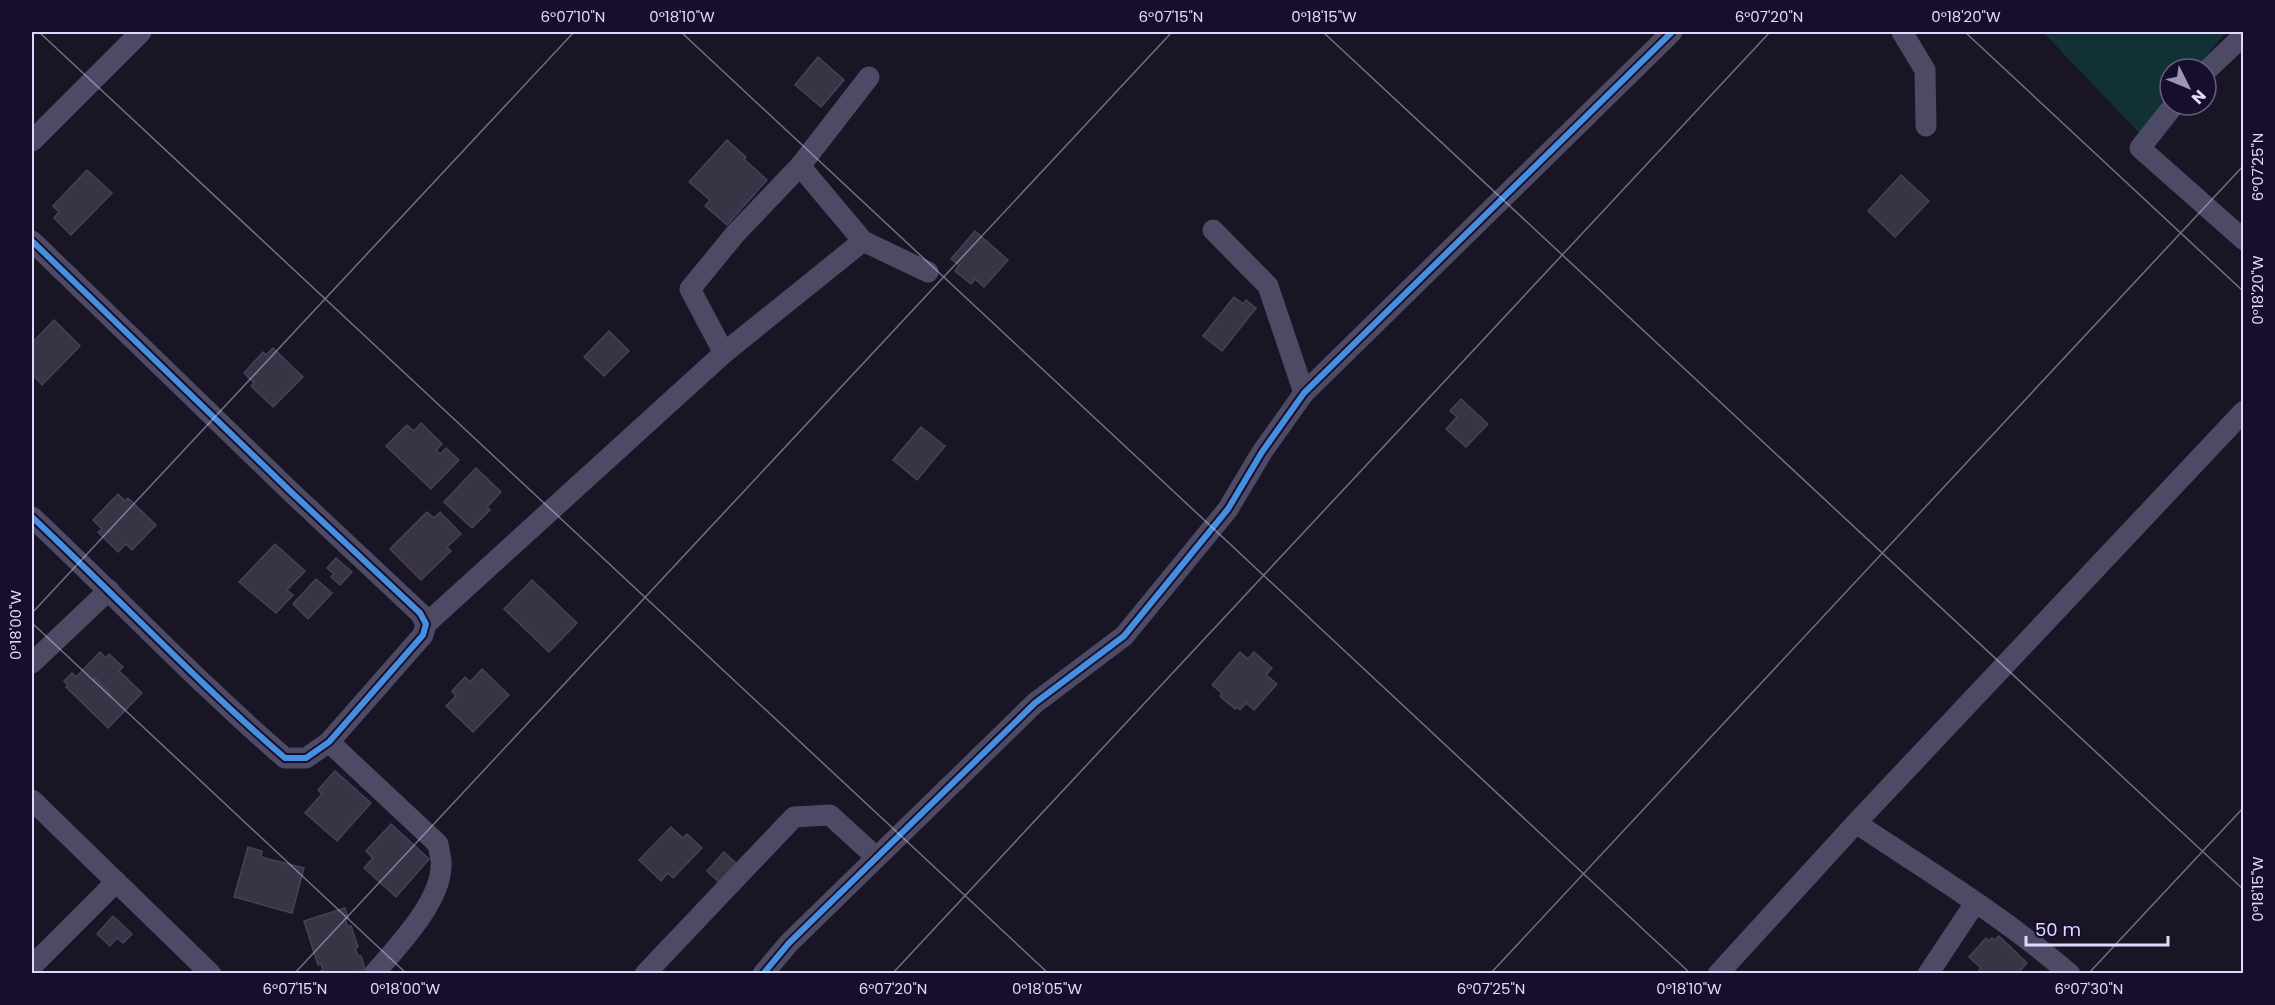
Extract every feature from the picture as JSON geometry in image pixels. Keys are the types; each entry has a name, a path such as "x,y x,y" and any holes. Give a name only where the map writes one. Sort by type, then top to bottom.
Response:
{"street":[{"path":"32,141 141,32"},
{"path":"763,974 789,943 1035,703 1124,636 1228,509 1262,452 1304,393 1672,32"},
{"path":"1902,32 1925,70 1926,126"},
{"path":"2218,60 2244,35"},
{"path":"724,353 690,289 736,233 800,166 869,77"},
{"path":"2164,117 2139,148 2244,240"},
{"path":"800,166 863,241 928,272"},
{"path":"1214,230 1268,286 1304,393"},
{"path":"32,241 290,491 420,613 426,624"},
{"path":"32,517 244,723 285,758 306,758 329,742 423,635 426,624 724,353 863,241"},
{"path":"1718,974 1856,823 2244,411"},
{"path":"32,663 109,590"},
{"path":"329,742 438,844 441,868 433,896 412,930 374,974"},
{"path":"32,800 211,974"},
{"path":"645,974 794,817 830,815 876,857"},
{"path":"1856,823 1975,903 2048,955 2070,974"},
{"path":"32,966 116,882"},
{"path":"1928,974 1975,903"}],"green space":[{"path":"2043,32 2226,32 2205,57 2158,57 2158,114 2141,135"}],"building":[{"path":"818,57 844,80 821,107 795,85"},
{"path":"727,140 767,180 727,225 705,206 710,200 689,182"},
{"path":"87,170 112,193 71,235 54,218 59,212 53,206"},
{"path":"1901,175 1929,201 1895,237 1868,211"},
{"path":"975,231 1008,260 984,287 975,279 971,284 955,271 959,265 951,259"},
{"path":"1234,297 1243,304 1246,300 1256,308 1222,351 1203,336"},
{"path":"54,320 80,346 42,385 32,374 32,343"},
{"path":"609,331 629,351 604,376 584,357"},
{"path":"273,348 303,377 273,407 251,386 254,383 244,373 263,352 266,355"},
{"path":"1461,399 1488,424 1466,447 1446,429 1457,417 1450,411"},
{"path":"421,423 442,444 436,450 440,454 446,448 459,460 431,489 386,446 407,425 414,431"},
{"path":"921,427 945,446 917,480 893,460"},
{"path":"476,468 501,492 487,507 490,510 472,528 444,502"},
{"path":"118,494 125,501 128,498 156,525 132,550 126,544 118,552 98,532 102,529 93,520"},
{"path":"427,512 434,518 440,512 461,534 447,547 451,551 421,580 390,549"},
{"path":"275,544 305,571 287,590 293,595 276,613 239,582"},
{"path":"336,558 352,572 340,585 331,577 334,574 327,568"},
{"path":"316,579 332,593 308,619 293,604"},
{"path":"532,580 577,623 549,652 504,609"},
{"path":"100,652 106,658 109,654 123,667 119,671 142,693 108,728 66,687 68,685 64,681 72,673 76,677","holes":["95,678 111,694 110,696 93,680"]},
{"path":"1240,652 1248,659 1254,652 1272,668 1266,675 1277,684 1254,710 1246,703 1240,710 1237,707 1235,709 1220,696 1222,693 1212,685"},
{"path":"482,669 509,695 473,732 446,706 456,696 452,691 465,677 470,682"},
{"path":"95,678 111,694 110,696 93,680"},
{"path":"335,771 371,803 337,841 305,813 322,794 318,790"},
{"path":"391,824 429,859 396,897 364,868 373,858 366,851"},
{"path":"671,827 683,838 687,834 702,848 673,878 668,873 661,881 639,860"},
{"path":"248,847 262,851 261,857 304,868 292,913 234,897"},
{"path":"724,852 737,864 720,883 707,871"},
{"path":"345,908 348,918 345,919 348,927 351,926 358,947 355,948 358,956 361,956 365,969 351,974 321,974 320,971 323,970 321,964 318,965 304,921"},
{"path":"113,916 132,934 123,943 117,938 110,946 97,934"},
{"path":"1999,936 2027,963 2017,974 1976,974 1981,968 1969,957 1986,938 1989,941"}],"cycle path":[{"path":"763,974 789,943 1035,703 1124,636 1228,509 1262,452 1304,393 1672,32"},
{"path":"32,241 290,491 420,613 426,624 423,635 329,742 306,758 285,758 32,517"}]}
